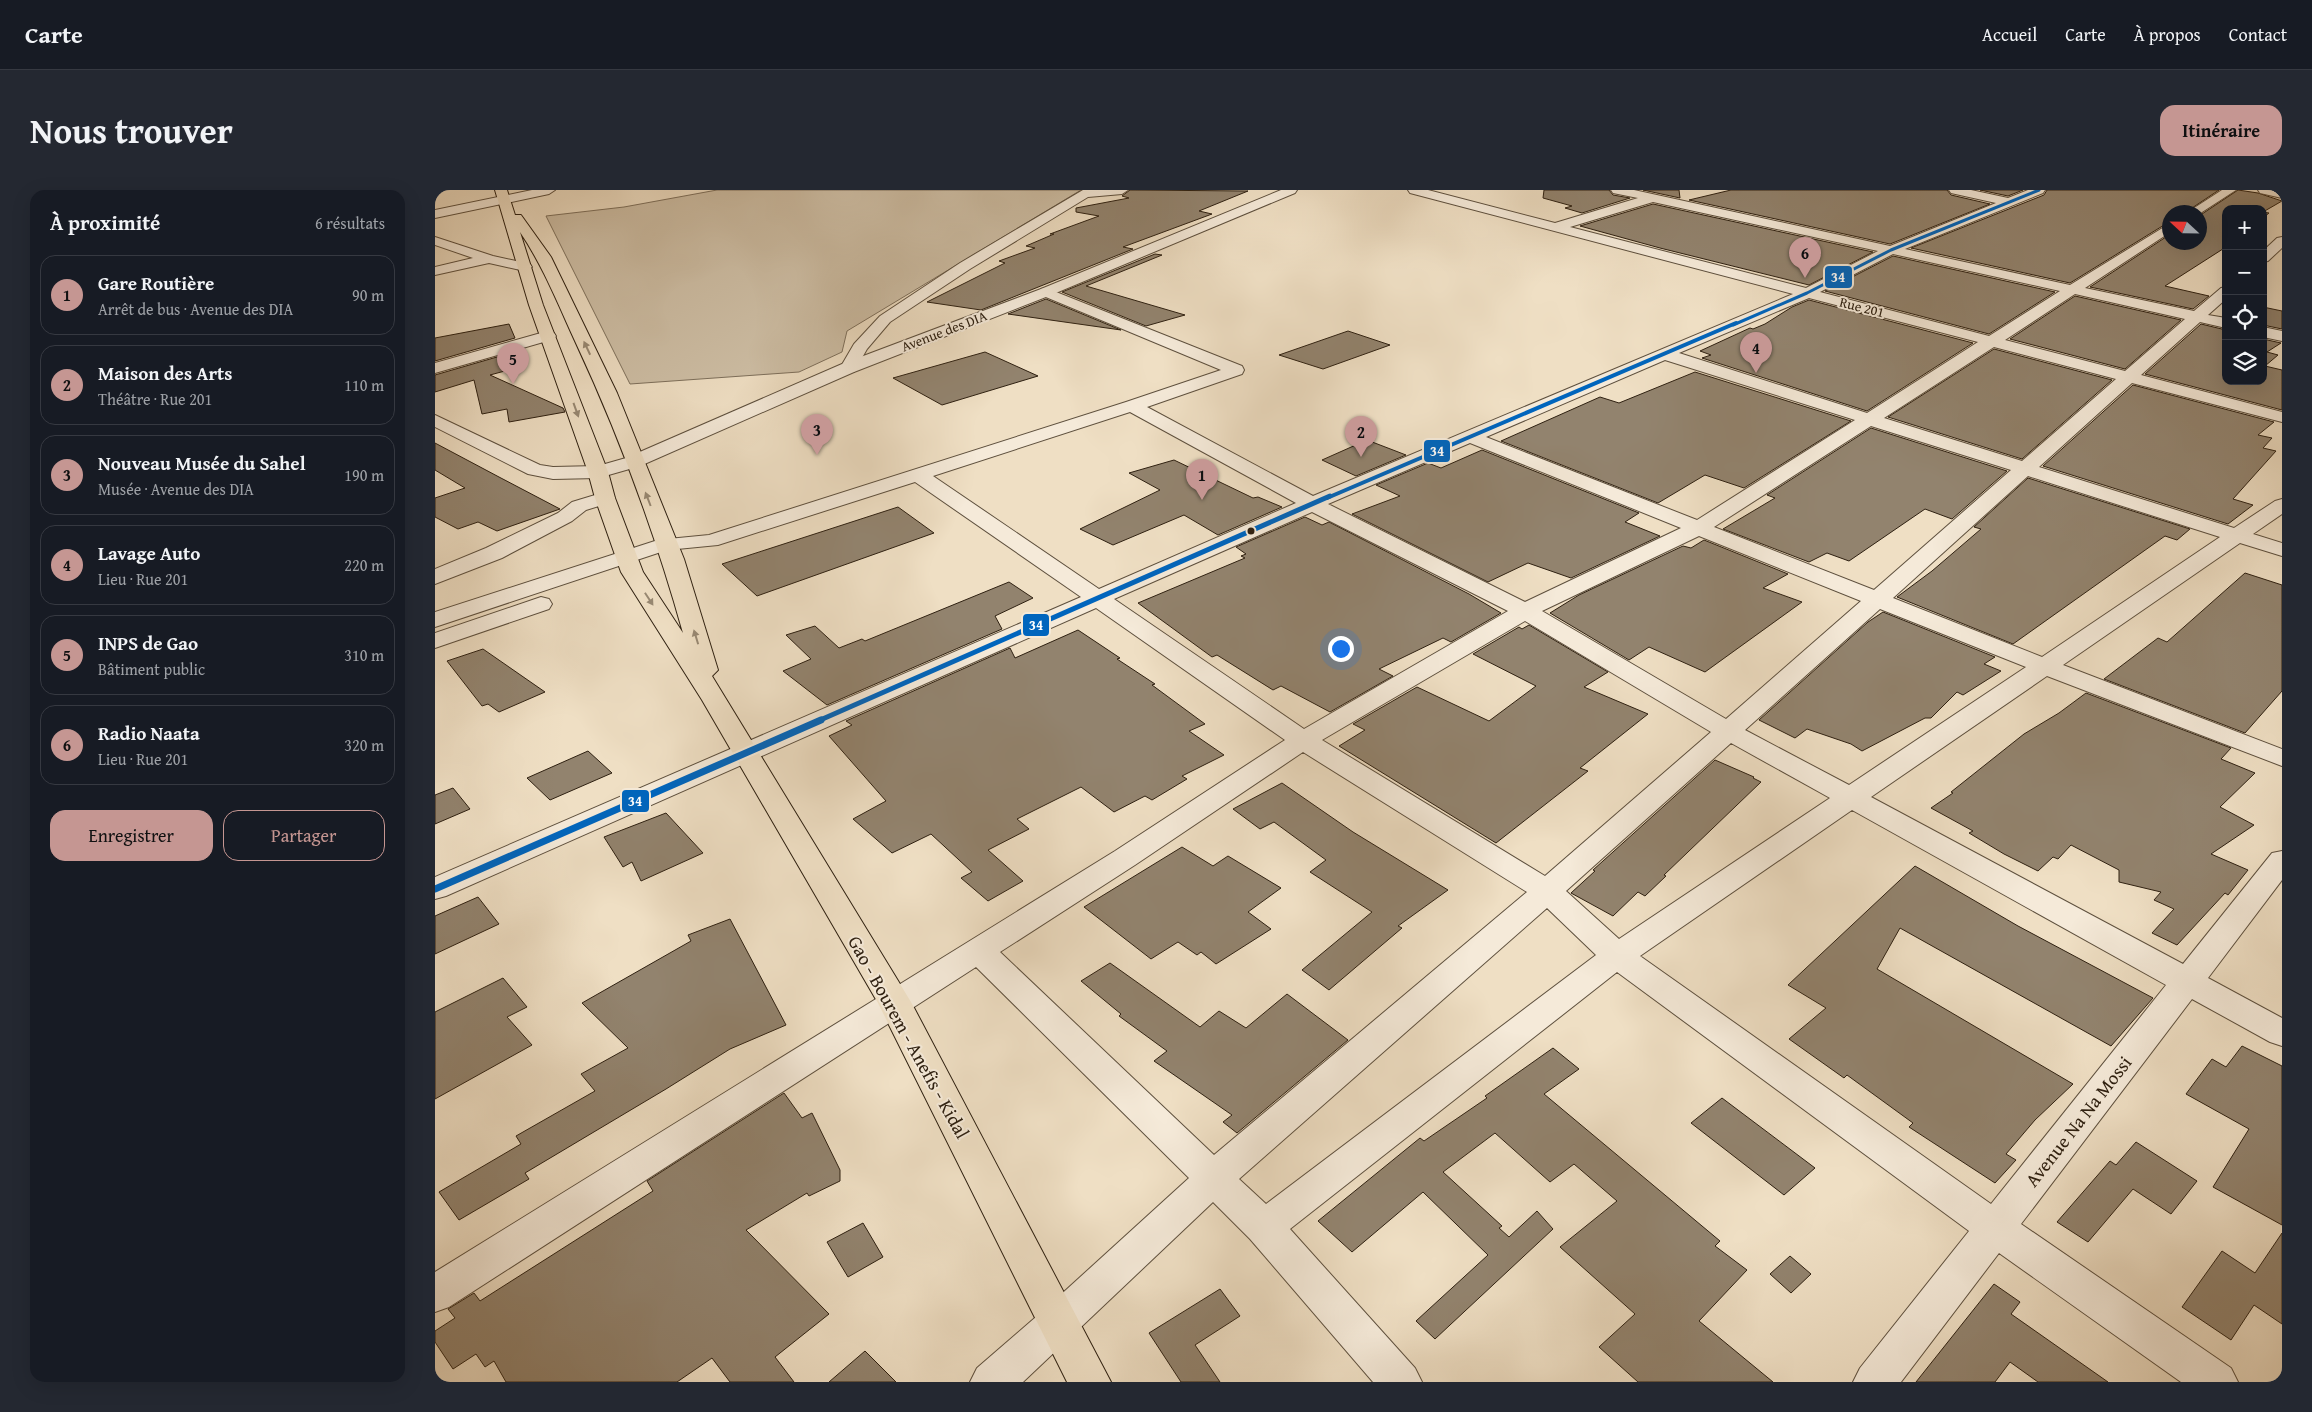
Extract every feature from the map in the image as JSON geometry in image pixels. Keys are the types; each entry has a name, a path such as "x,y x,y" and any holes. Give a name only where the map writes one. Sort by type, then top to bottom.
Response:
{"main road":[{"path":"502,195 517,247 550,342 599,472 605,498 628,564 715,700"},
{"path":"502,195 544,257 608,393 669,552 715,700"},
{"name":"Gao - Bourem - Anefis - Kidal","path":"715,700 894,1002 1089,1382"}],"street":[{"path":"435,214 502,195 549,190"},
{"path":"848,368 860,347 885,319 965,266 1089,192 1122,190"},
{"name":"Avenue des DIA","path":"435,420 535,470 553,473 599,472 633,462 848,368 1046,292 1291,190"},
{"name":"Rue 201","path":"1416,190 1807,294 1993,340 2282,416"},
{"path":"1617,190 2222,323"},
{"path":"1955,190 2009,202"},
{"path":"435,889 1312,504 1807,294 1891,250 2039,190"},
{"path":"2206,205 2230,190"},
{"path":"2264,190 2282,194"},
{"path":"1555,227 1653,198 1685,192"},
{"path":"435,1294 894,1002 1125,858 1303,740 1525,611 1699,527 2162,232"},
{"path":"435,241 489,259 525,267"},
{"path":"2267,255 2281,244"},
{"path":"435,271 489,259"},
{"path":"435,620 711,541 1132,406 1236,370 1046,292"},
{"path":"992,1382 1215,1177 1547,891 2222,294"},
{"path":"2267,333 2282,336"},
{"path":"435,368 550,342"},
{"path":"1664,354 2282,550"},
{"path":"1132,406 1312,504 1525,611 1728,731 2282,1033"},
{"path":"1470,437 1878,598 2044,666 2282,758"},
{"path":"918,475 1100,598 1303,740 1547,891 1617,956 1995,1228 2216,1382"},
{"path":"435,577 494,553 565,517 579,506 605,498"},
{"path":"1264,1227 1617,956 2282,505"},
{"path":"435,641 628,564"},
{"name":"Avenue Na Na Mossi","path":"1875,1382 2282,860"},
{"path":"978,950 1215,1177 1264,1227 1400,1382"}],"shaded area":[{"path":"717,190 1081,190 847,331 842,352 799,372 630,384 546,216 624,207"}],"building":[{"path":"1130,190 1248,191 1199,211 1212,214 1123,247 1133,249 981,310 927,302 1005,263 999,261 1035,248 1026,246 1054,234 1050,234 1099,216 1076,212 1076,208 1129,198 1122,196"},
{"path":"1544,190 1609,190 1613,195 1630,198 1582,213 1565,208 1572,206 1543,198"},
{"path":"1643,190 1679,190 1680,198"},
{"path":"1731,190 1947,190 1951,195 1990,204 1890,244 1689,200"},
{"path":"1980,190 2023,190 2008,196"},
{"path":"2047,190 2219,190 2196,205 2162,205 2162,226 2070,283 1911,248 2044,195"},
{"path":"2238,190 2258,193 2282,201 2267,210 2267,205 2222,205 2222,250 2165,286 2209,296 2193,309 2090,287 2162,240 2162,250 2207,250 2207,211"},
{"path":"1653,204 1873,252 1809,285 1580,226"},
{"path":"1155,254 1162,255 1086,286 1185,315 1146,326 1062,292"},
{"path":"1893,256 2055,292 1989,334 1825,291"},
{"path":"2075,296 2181,320 2125,369 2010,339"},
{"path":"1046,299 1121,330 1008,314"},
{"path":"1809,300 1973,343 1867,411 1702,358 1711,355 1700,351 1750,328 1753,329 1765,324 1792,307"},
{"path":"2267,308 2282,311 2282,329 2267,326"},
{"path":"509,324 515,338 435,361 435,338"},
{"path":"2201,324 2222,329 2222,385 2267,385 2267,366 2282,370 2282,410 2145,374"},
{"path":"1348,331 1390,345 1323,369 1279,355"},
{"path":"2267,340 2281,343 2267,352"},
{"path":"1994,349 2112,380 2022,459 1888,417"},
{"path":"521,350 527,365 490,375 563,408 565,412 509,422 507,409 482,414 474,380 435,392 435,375"},
{"path":"985,352 1038,376 942,405 893,378"},
{"path":"2267,352 2278,355 2267,364"},
{"path":"1695,372 1851,421 1744,488 1705,475 1658,503 1501,441 1600,397 1619,403"},
{"path":"2133,385 2274,422 2258,435 2272,438 2263,448 2276,451 2233,499 2253,505 2228,524 2043,466"},
{"path":"1871,428 2007,471 1952,519 1925,509 1849,561 1827,553 1809,562 1723,529 1775,498 1767,495"},
{"path":"1367,440 1406,455 1356,476 1322,460"},
{"path":"435,443 560,509 497,531 478,522 458,529 435,517 435,498 465,488 435,470"},
{"path":"1482,450 1639,513 1625,522 1660,536 1571,578 1528,563 1488,582 1352,514 1400,496 1376,485 1428,463 1441,468"},
{"path":"1174,460 1253,498 1258,497 1282,507 1218,535 1184,515 1113,545 1080,529 1160,490 1129,473"},
{"path":"2028,478 2190,529 2177,540 2165,536 2013,644 1897,597 1932,571 1981,529 1974,527"},
{"path":"898,507 934,533 757,596 722,564"},
{"path":"1305,517 1322,525 1329,522 1469,594 1501,613 1451,642 1443,638 1379,669 1393,676 1330,712 1281,686 1273,690 1217,655 1212,657 1138,603 1245,558 1241,556 1246,554 1236,547"},
{"path":"1704,540 1788,574 1763,588 1802,602 1705,672 1649,647 1629,660 1550,613 1579,595 1683,546 1691,548"},
{"path":"2245,573 2282,585 2282,691 2245,733 2104,679 2158,638 2167,642"},
{"path":"1009,582 1033,598 995,616 1002,629 827,705 783,671 811,659 786,635 815,626 839,648 862,639 865,641"},
{"path":"1883,612 1995,657 1984,664 2001,671 1963,695 1957,692 1931,718 1925,718 1862,751 1851,744 1807,729 1795,738 1759,720 1868,622"},
{"path":"1529,625 1608,672 1584,687 1648,714 1580,768 1588,771 1496,843 1339,746 1365,730 1353,724 1417,687 1489,721 1536,686 1473,654 1519,627 1522,629"},
{"path":"1078,630 1120,658 1117,659 1155,684 1152,685 1205,724 1189,731 1224,755 1182,776 1187,779 1152,800 1145,796 1114,812 1081,787 1017,819 1029,829 988,850 1023,881 988,901 961,878 972,872 931,834 892,853 853,819 886,801 829,736 852,725 846,721 1010,648 1015,658"},
{"path":"483,649 545,692 499,712 488,704 482,706 447,661"},
{"path":"2086,693 2231,748 2221,759 2255,773 2220,807 2254,825 2211,854 2248,870 2228,895 2225,893 2177,945 2152,933 2174,909 2154,900 2161,892 2119,882 2119,870 2071,845 2058,859 2053,857 2038,871 2004,854 1969,833 1973,831 1931,808 1953,793 1951,792 2024,734 2059,713"},
{"path":"588,751 612,773 550,800 527,778"},
{"path":"1715,760 1761,782 1664,875 1666,876 1645,896 1638,892 1613,916 1571,893 1595,871 1593,870"},
{"path":"1282,783 1353,832 1448,890 1398,926 1402,928 1329,990 1302,970 1372,912 1310,872 1326,860 1274,822 1260,829 1233,809"},
{"path":"453,788 470,809 435,824 435,795"},
{"path":"666,813 703,853 641,881 632,862 623,867 604,837"},
{"path":"1182,847 1213,866 1228,856 1281,888 1248,912 1271,929 1216,964 1201,952 1197,955 1178,942 1151,959 1084,907"},
{"path":"1915,866 2018,926 2153,998 2111,1046 1900,928 1877,969 2073,1084 2035,1120 2006,1154 2016,1160 1995,1183 1909,1127 1913,1123 1847,1075 1844,1078 1789,1039 1826,1008 1788,985"},
{"path":"478,897 499,924 435,954 435,916"},
{"path":"730,919 786,1025 730,1049 525,1173 529,1179 459,1220 439,1192 521,1144 516,1136 595,1091 581,1074 628,1048 582,1003 691,941 688,935"},
{"path":"1110,963 1200,1027 1219,1011 1246,1028 1287,994 1348,1040 1237,1133 1223,1122 1232,1115 1154,1061 1167,1051 1119,1016 1121,1014 1081,981"},
{"path":"503,978 527,1007 507,1017 532,1045 435,1099 435,1012"},
{"path":"2242,1046 2282,1066 2282,1225 2213,1187 2249,1129 2186,1094 2212,1059 2226,1067"},
{"path":"1553,1048 1579,1069 1544,1094 1720,1241 1715,1246 1747,1270 1699,1321 1773,1382 1638,1382 1599,1347 1635,1314 1560,1247 1617,1201 1574,1164 1550,1182 1495,1133 1443,1172 1502,1226 1499,1228 1509,1237 1537,1211 1553,1229 1435,1339 1416,1321 1488,1255 1423,1192 1352,1252 1318,1221 1420,1138 1424,1141 1487,1098 1485,1096"},
{"path":"784,1093 802,1118 812,1113 840,1170 840,1181 809,1196 807,1193 746,1230 829,1314 775,1357 794,1382 730,1382 712,1358 677,1382 506,1382 494,1361 485,1367 476,1354 453,1369 435,1342 435,1331 455,1318 448,1309 474,1293 480,1301 653,1191 647,1181"},
{"path":"1722,1098 1815,1168 1784,1195 1691,1123"},
{"path":"2136,1142 2197,1181 2171,1214 2133,1189 2088,1242 2057,1222 2110,1161 2116,1165"},
{"path":"863,1223 883,1257 848,1277 827,1242"},
{"path":"2282,1233 2282,1324 2254,1305 2231,1340 2182,1307 2222,1251 2255,1273"},
{"path":"1790,1256 1811,1274 1791,1293 1770,1274"},
{"path":"1994,1284 2020,1302 2011,1314 2108,1382 2038,1382 2010,1362 1995,1382 1916,1382"},
{"path":"1220,1289 1240,1316 1195,1345 1220,1382 1181,1382 1149,1333"},
{"path":"865,1351 896,1382 829,1382"}],"transit line":[{"name":"34","path":"435,889 1312,504 1807,293 1891,250 2039,190"}],"place":[{"name":"Radio Naata","path":"1805,278"},
{"name":"Lavage Auto","path":"1756,373"},
{"name":"INPS de Gao","path":"513,384"},
{"name":"Nouveau Musée du Sahel","path":"817,455"},
{"name":"Maison des Arts","path":"1361,457"},
{"name":"Gare Routière","path":"1202,500"}]}
